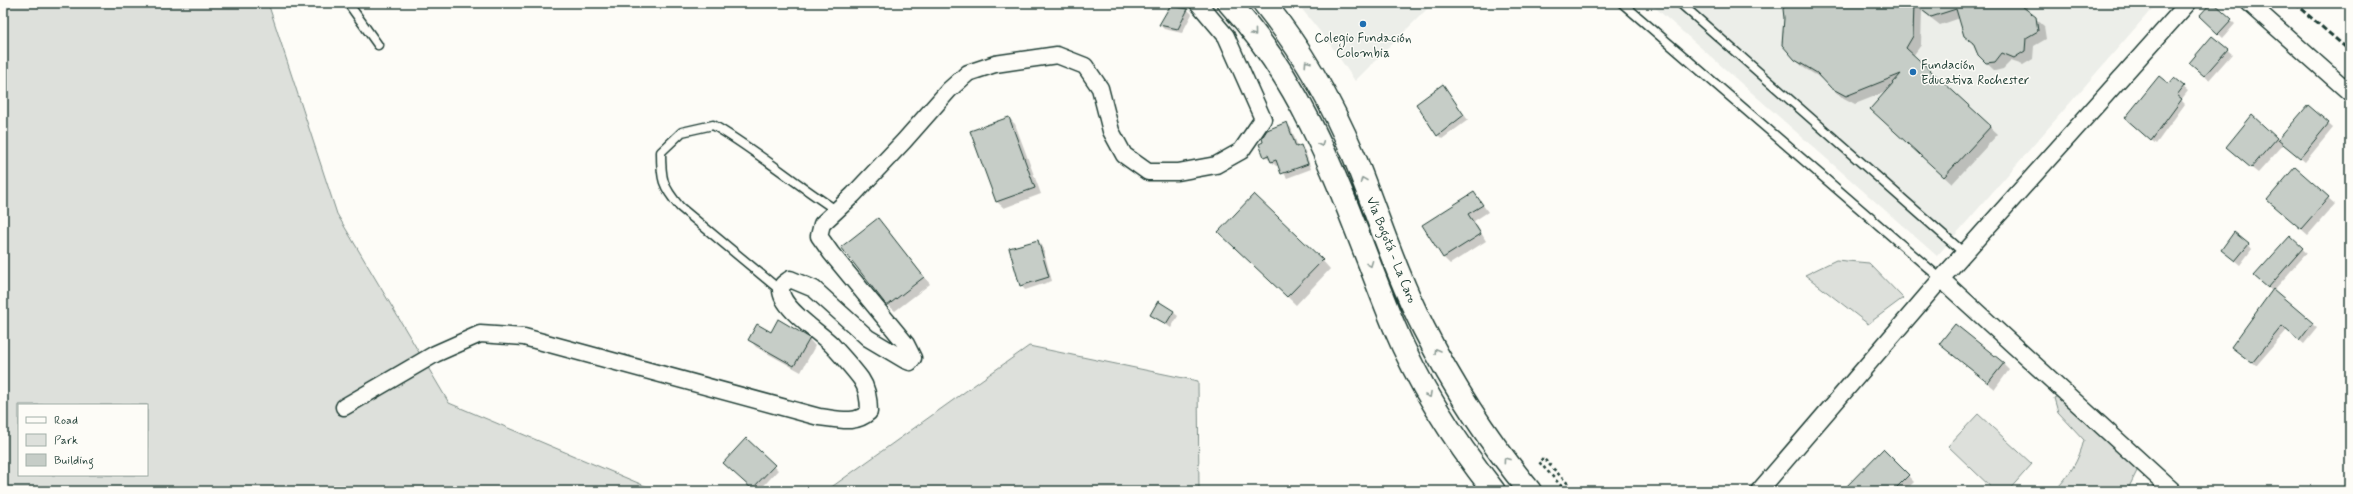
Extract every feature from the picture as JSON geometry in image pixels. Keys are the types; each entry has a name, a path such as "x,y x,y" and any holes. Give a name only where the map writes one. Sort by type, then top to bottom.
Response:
{"main road":[{"name":"Vía Bogotá - La Caro","path":"1229,3 1272,58 1311,122 1331,165 1394,327 1412,365 1439,413 1471,462 1494,491"},
{"name":"Vía Bogotá - La Caro","path":"1264,3 1282,26 1313,72 1336,115 1424,329 1478,418 1530,491"}],"street":[{"path":"344,407 435,354 480,334 524,337 820,417 850,421 861,419 869,412 869,400 862,381 830,344 797,315 784,299 781,291 784,283 790,279 814,289 868,338 905,360 910,362 913,358 906,344 831,253 819,236 822,224 904,141 949,90 968,73 995,64 1057,55 1085,66 1100,88 1111,131 1124,155 1148,172 1198,169 1216,165 1241,151 1263,119 1226,36 1198,3"},
{"path":"1759,491 1941,279 2188,3"},
{"path":"2249,3 2350,93"},
{"path":"1941,279 2173,491"}],"lane":[{"path":"348,3 378,45"},
{"path":"1622,3 1941,279"},
{"path":"1680,3 1964,253"},
{"path":"781,291 680,207 667,192 661,178 661,152 682,132 713,126 737,139 800,186 836,210"}],"path":[{"path":"1566,491 1539,462 1543,458 1575,491"}],"shaded area":[{"name":"Colegio Fundación Colombia","path":"1297,3 1433,3 1355,81 1330,44"},
{"name":"Fundación Educativa Rochester","path":"1650,3 2157,3 1937,256"}],"green space":[{"path":"3,3 268,3 337,214 449,403 657,491 3,491"},
{"path":"1836,260 1869,263 1903,298 1868,324 1805,275"},
{"path":"1029,346 1198,381 1199,491 826,491"},
{"path":"2066,392 2139,467 2127,491 2054,491 2073,468 2084,440 2058,412 2054,398"},
{"path":"1978,414 2032,464 2008,491 1995,491 1948,446"}],"building":[{"path":"1788,3 2018,3 2036,17 2038,31 2026,38 2025,51 2014,58 2002,53 1995,62 1986,63 1978,55 1973,43 1964,36 1956,9 1931,17 1914,4 1913,36 1906,48 1991,126 1944,177 1870,109 1901,74 1846,96 1831,88 1817,73 1795,60 1782,45 1784,18 1783,9"},
{"path":"2211,3 2214,3 2232,19 2218,34 2199,16"},
{"path":"1170,6 1188,9 1178,29 1159,25"},
{"path":"2212,36 2228,49 2204,76 2189,63"},
{"path":"2159,76 2169,84 2174,78 2184,86 2177,95 2182,99 2151,141 2125,118"},
{"path":"1443,84 1464,115 1437,136 1416,104"},
{"path":"2308,105 2329,123 2300,158 2278,140"},
{"path":"2252,115 2277,138 2251,168 2226,147"},
{"path":"1009,117 1035,188 996,202 970,131"},
{"path":"1287,122 1296,147 1301,145 1308,164 1281,174 1276,160 1271,162 1268,155 1264,157 1259,144 1263,142 1262,138 1267,130"},
{"path":"2295,167 2329,197 2301,229 2267,200"},
{"path":"1474,192 1483,205 1468,214 1481,234 1443,258 1422,225"},
{"path":"1254,194 1323,260 1287,297 1218,232"},
{"path":"878,218 924,277 887,306 841,247"},
{"path":"2234,232 2249,244 2235,261 2221,250"},
{"path":"2290,236 2303,248 2268,288 2254,276"},
{"path":"1038,240 1049,277 1020,286 1009,248"},
{"path":"2273,289 2313,323 2299,341 2282,326 2252,363 2231,347"},
{"path":"1158,301 1174,311 1166,324 1150,315"},
{"path":"778,319 810,338 794,366 748,340 757,324 771,332"},
{"path":"1955,324 2004,363 1988,383 1939,344"},
{"path":"746,438 775,465 752,489 723,463"},
{"path":"1883,449 1909,475 1893,491 1842,491"}],"railway":[{"path":"2294,3 2350,51"}],"place":[{"name":"Colegio Fundación Colombia","path":"1363,24"},
{"name":"Fundación Educativa Rochester","path":"1913,72"}]}
